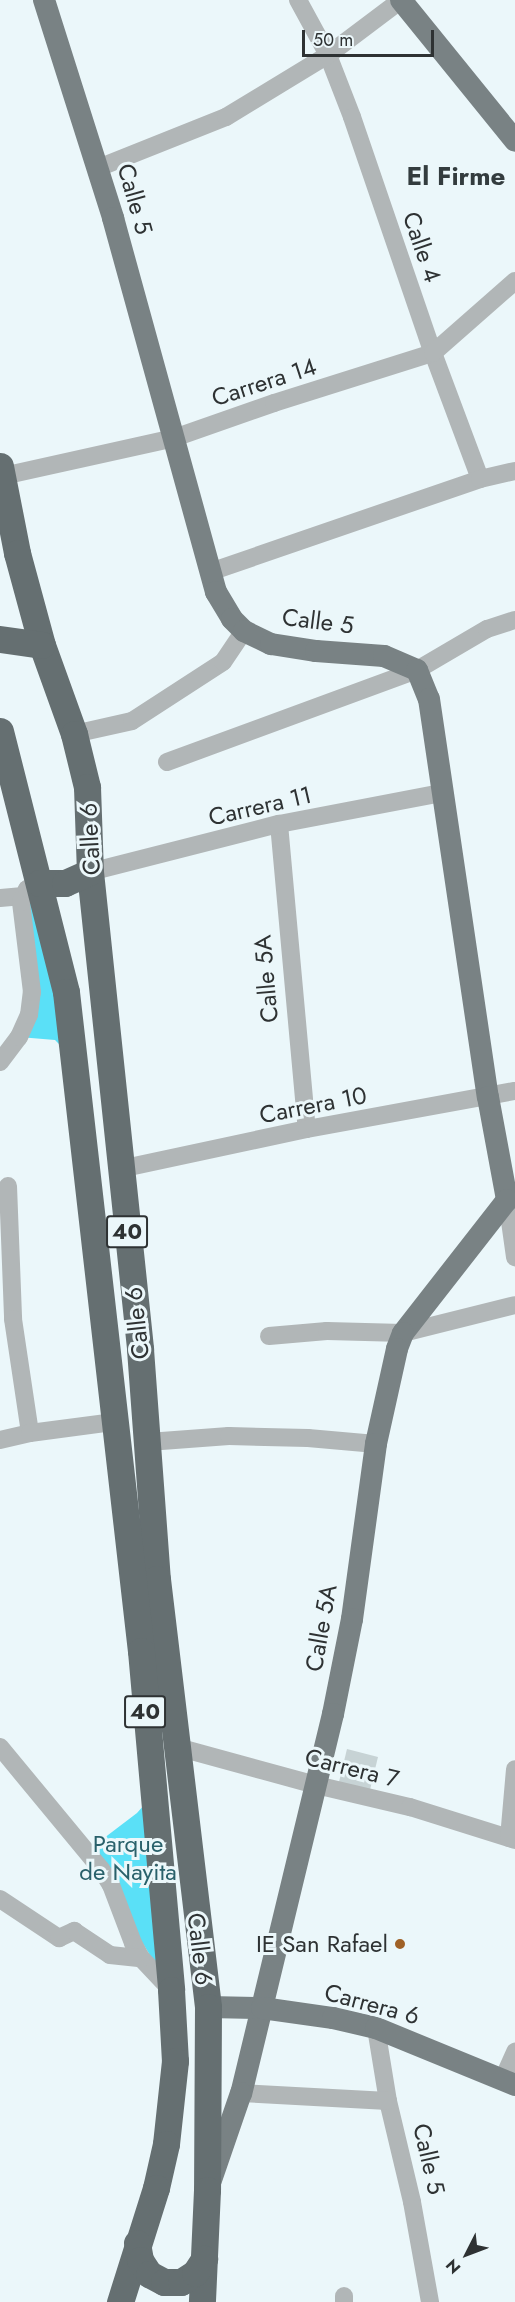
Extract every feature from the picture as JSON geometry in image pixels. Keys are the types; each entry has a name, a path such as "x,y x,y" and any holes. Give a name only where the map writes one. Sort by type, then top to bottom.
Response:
{"highway":[{"name":"Calle 6","path":"1,471 17,553 42,645 74,734 87,787 90,872 148,1442 157,1579 208,2007 207,2190 202,2302"},
{"path":"0,639 42,645"},
{"name":"Calle 6","path":"0,731 6,779 31,889 66,992 141,1651 171,1990 175,2061 166,2144 156,2188 137,2243"},
{"path":"31,889 65,883 90,872"},
{"path":"137,2243 140,2260 149,2274 164,2282 181,2282 195,2273 204,2259"},
{"name":"40","path":"120,2302 137,2243"}],"main road":[{"name":"Calle 5","path":"44,0 98,168 216,592 232,619 244,631 271,644 316,651 384,656 417,669"},
{"path":"401,0 515,141"},
{"path":"417,669 429,699 488,1097 507,1200"},
{"name":"Calle 5A","path":"241,2093 316,1785 352,1619 376,1444 388,1378 403,1334 507,1200"},
{"name":"Carrera 6","path":"208,2007 262,2008 333,2018 376,2028 509,2082"},
{"name":"Calle 6","path":"207,2190 241,2093"}],"street":[{"name":"Calle 4","path":"298,0 328,55 352,117 433,353 480,479"},
{"path":"98,168 226,117 328,55 401,0"},
{"name":"Carrera 14","path":"1,471 174,438 274,403 433,353 515,281"},
{"path":"210,572 480,479 515,471"},
{"path":"167,762 417,669 487,629 515,620"},
{"path":"74,734 132,721 223,662 244,631"},
{"name":"Carrera 11","path":"90,872 279,824 442,793"},
{"name":"Calle 5A","path":"279,824 307,1130"},
{"path":"0,898 31,889"},
{"path":"0,1062 19,1037 29,1015 32,992 21,902 31,889"},
{"name":"Carrera 10","path":"120,1169 307,1130 515,1091"},
{"path":"8,1186 13,1319 30,1433"},
{"path":"507,1200 515,1257"},
{"path":"269,1336 327,1330 403,1334 515,1305"},
{"path":"0,1440 30,1433 114,1422"},
{"path":"148,1442 229,1437 308,1438 376,1444"},
{"path":"0,1747 101,1869 111,1885 141,1958 171,1990"},
{"name":"Carrera 7","path":"177,1747 316,1785 410,1807 512,1839"},
{"path":"512,1839 515,1769"},
{"path":"0,1899 59,1938 74,1931 110,1955 141,1958"},
{"name":"Calle 5","path":"376,2028 388,2101 412,2202 430,2302"},
{"path":"509,2082 515,2052"},
{"path":"241,2093 388,2101"}],"green space":[{"path":"39,883 64,1049 55,1040 19,1037 29,1015 22,912"},
{"name":"Parque de Nayita","path":"152,1796 171,1990 87,1851 137,1813"}],"building":[{"path":"347,1749 378,1757 369,1794 338,1786"}],"place":[{"name":"IE San Rafael","path":"400,1944"}],"district":[{"name":"El Firme","path":"456,177"}]}
